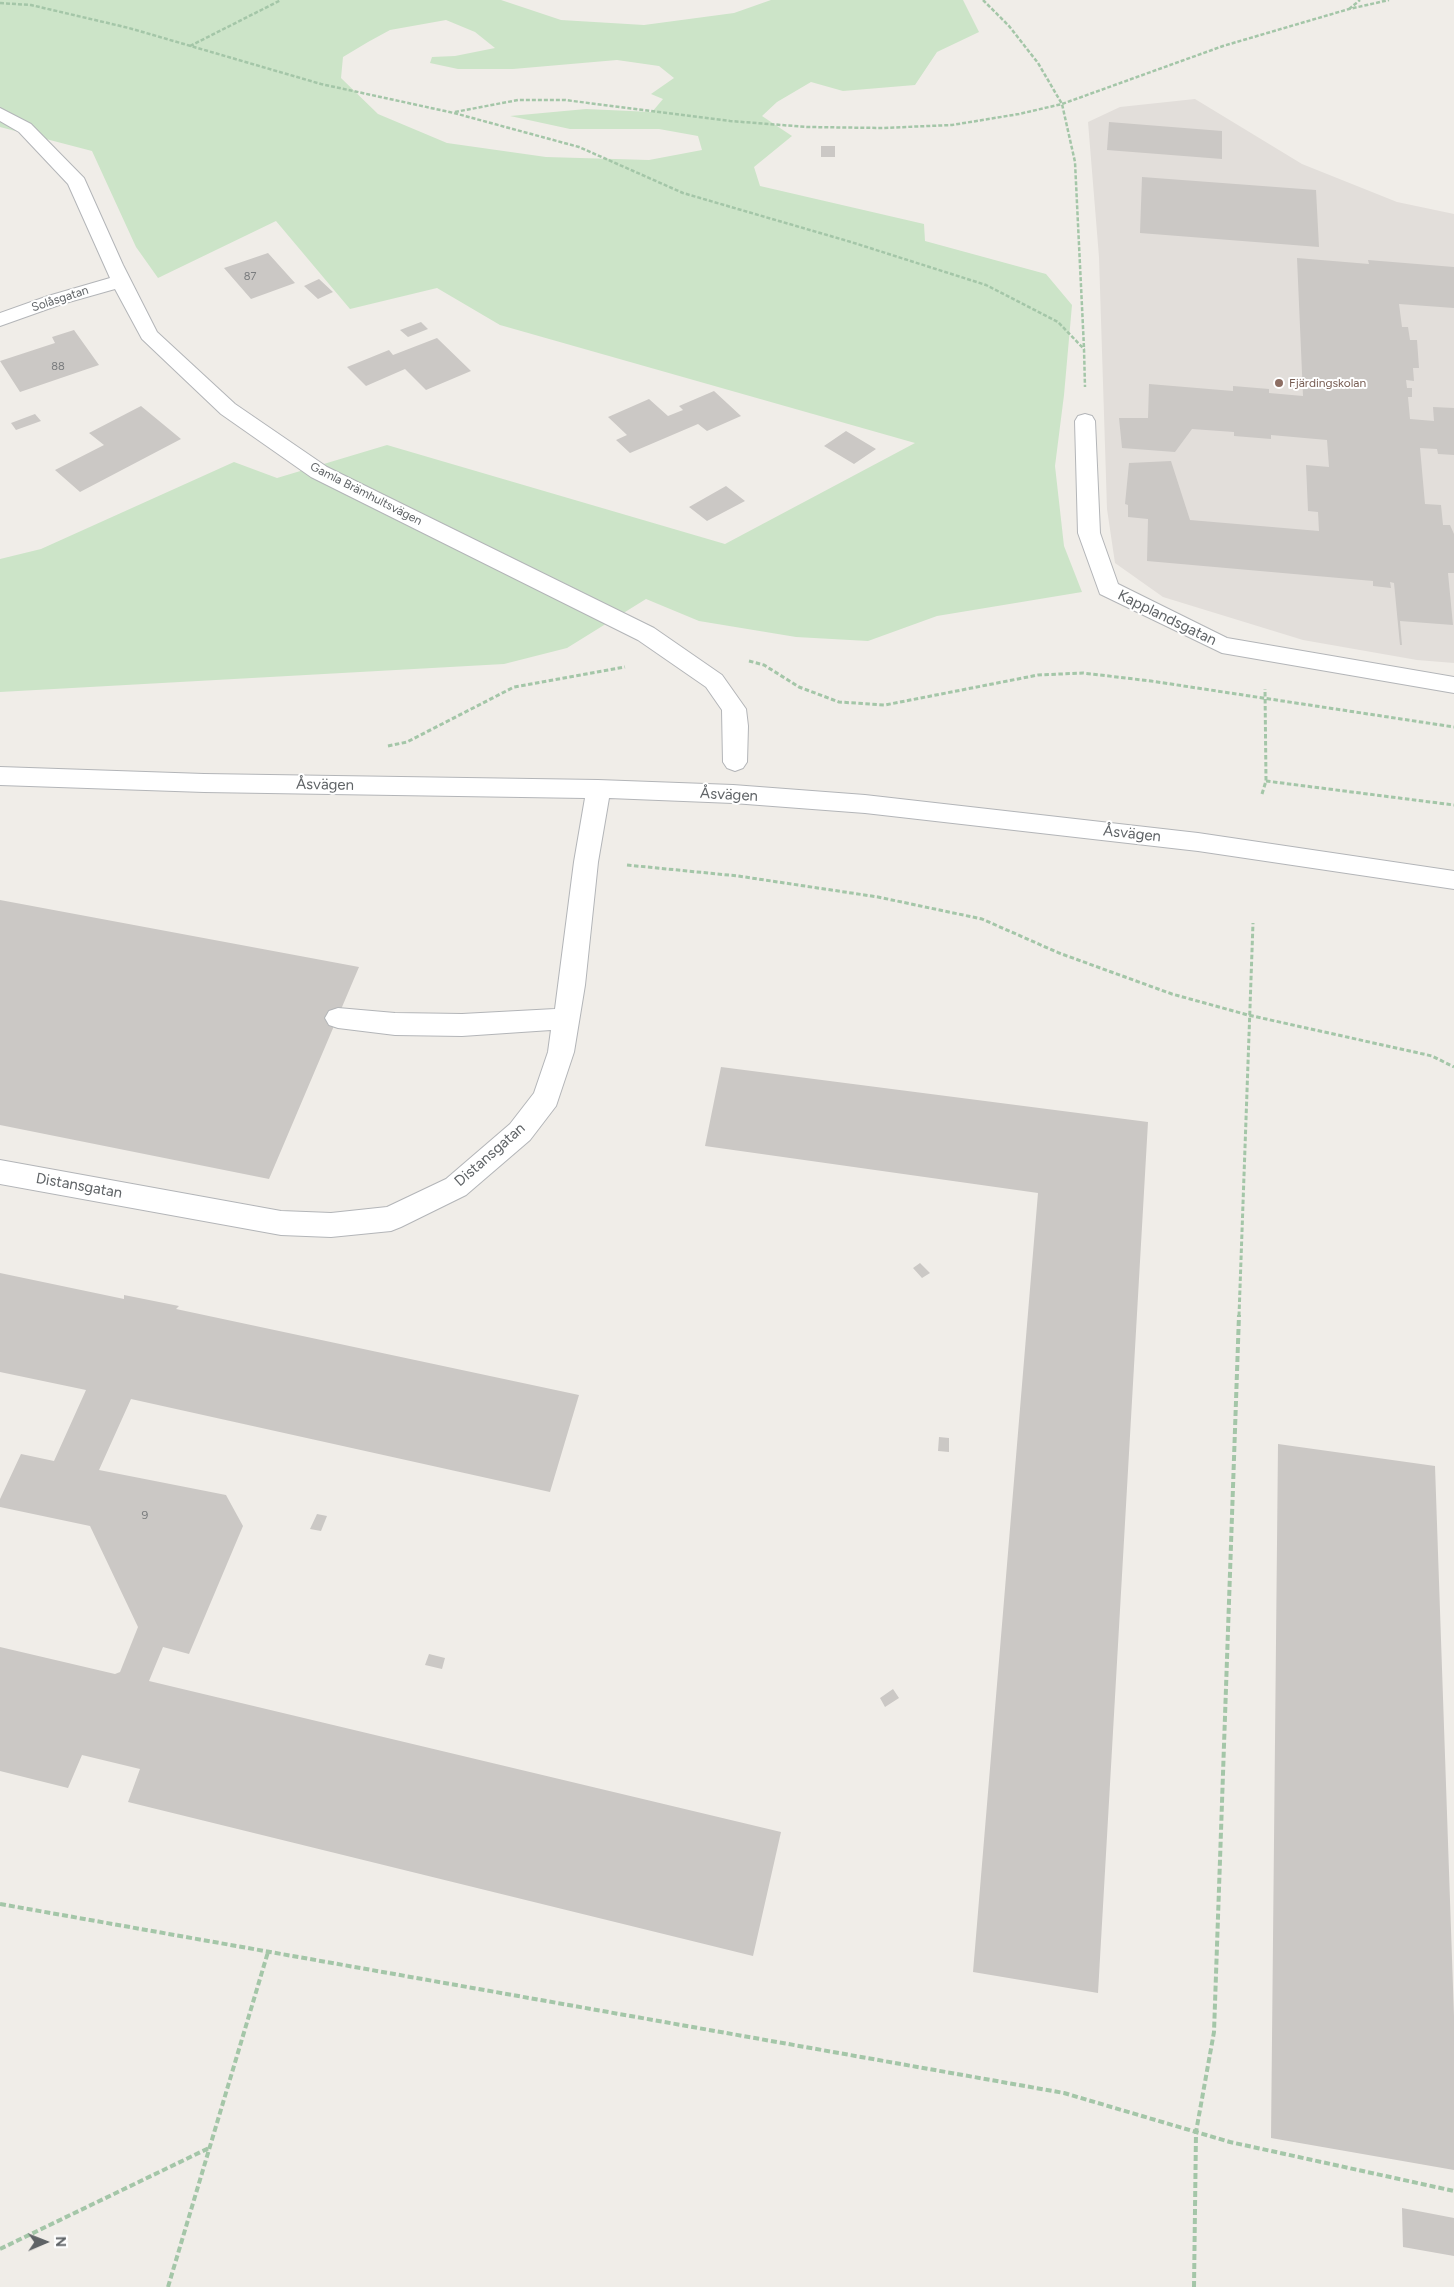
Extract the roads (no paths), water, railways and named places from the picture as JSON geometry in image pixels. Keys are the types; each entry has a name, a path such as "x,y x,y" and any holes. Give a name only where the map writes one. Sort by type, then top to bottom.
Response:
{"street":[{"name":"Gamla Brämhultsvägen","path":"0,113 25,128 77,182 121,281 149,335 228,409 318,472 646,634 714,681 734,709 736,726 735,762"},
{"name":"Solåsgatan","path":"0,320 55,300 121,281"},
{"name":"Kapplandsgatan","path":"1085,421 1089,533 1108,589 1222,645 1454,685"},
{"name":"Åsvägen","path":"0,776 204,784 598,789 733,794 865,804 1198,842 1454,880"},
{"name":"Distansgatan","path":"0,1172 281,1223 331,1225 391,1219 456,1187 520,1132 546,1098 561,1052 586,862 595,819 598,789"},
{"path":"338,1018 395,1024 462,1025 566,1020"}],"place":[{"name":"Fjärdingskolan","path":"1279,383"}]}
